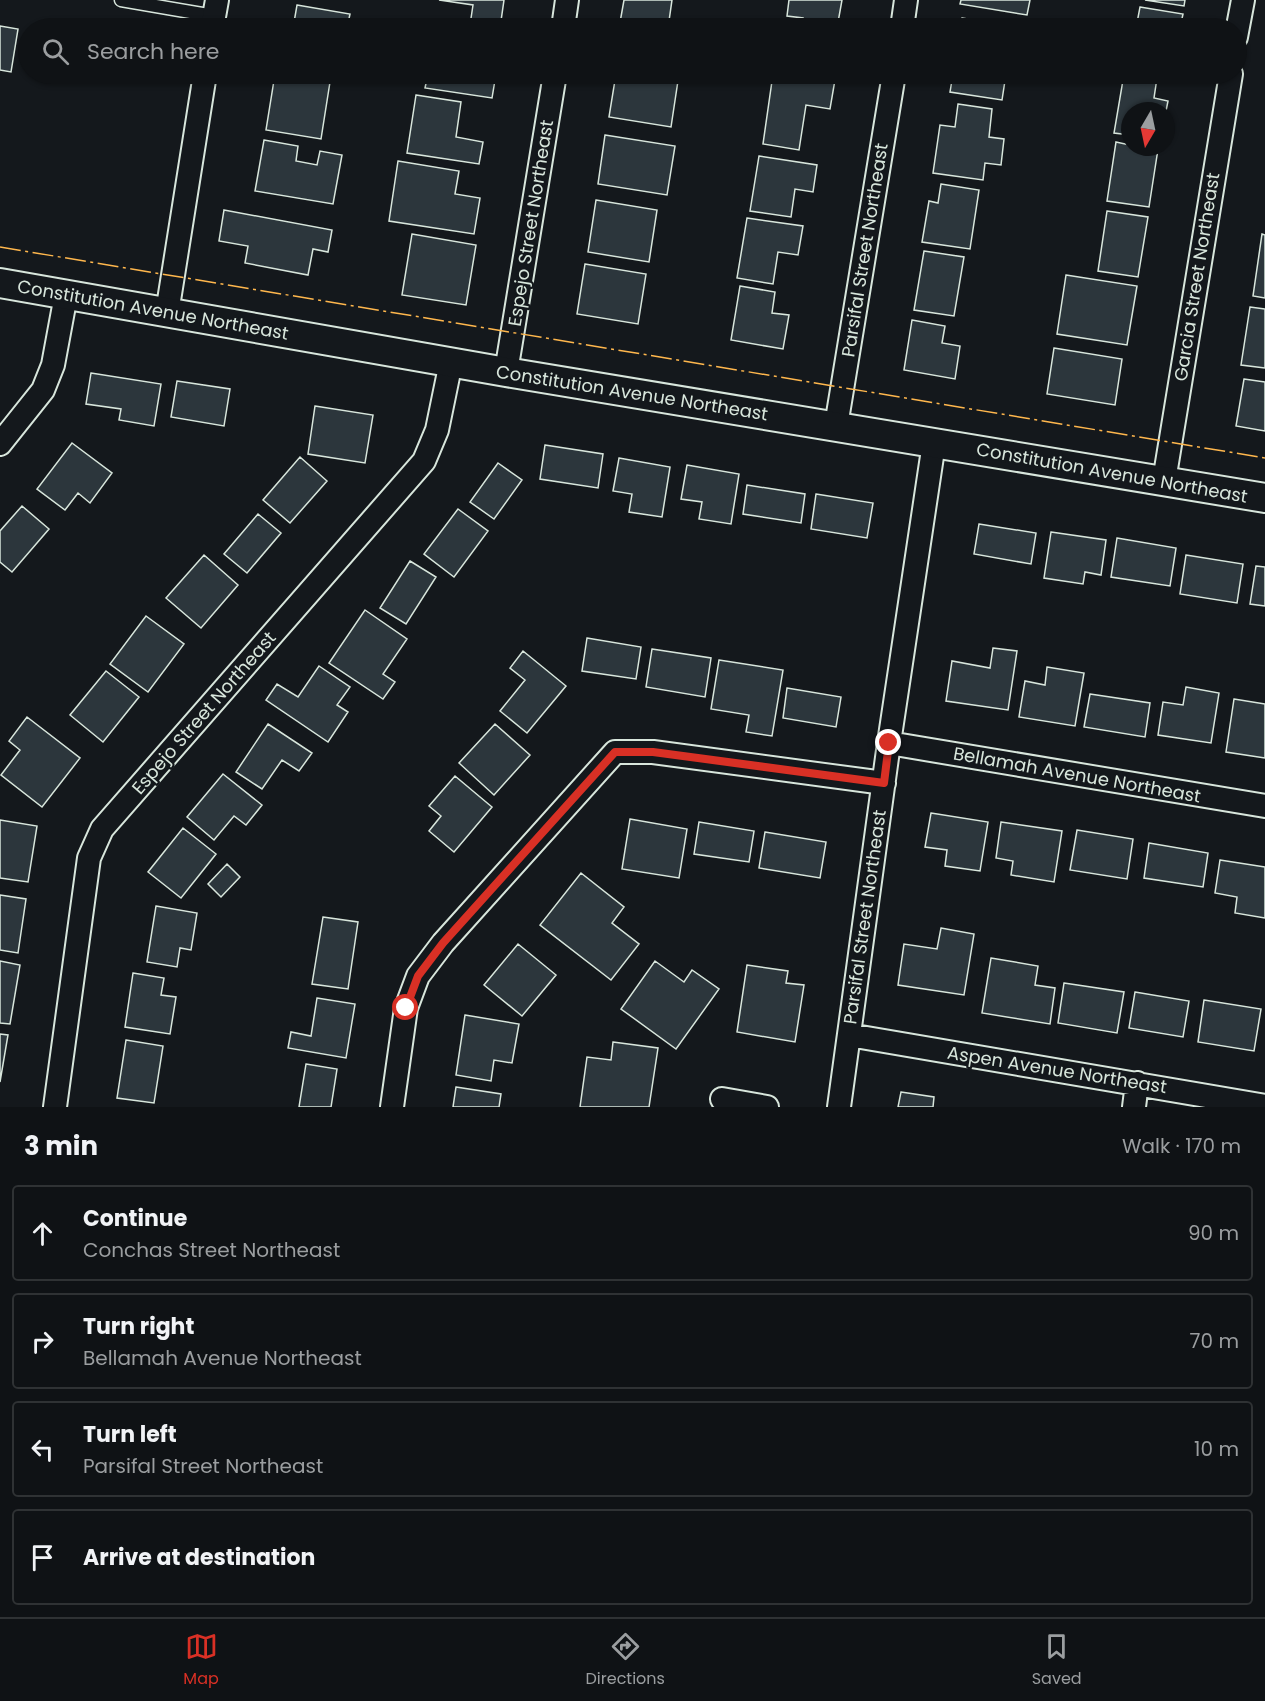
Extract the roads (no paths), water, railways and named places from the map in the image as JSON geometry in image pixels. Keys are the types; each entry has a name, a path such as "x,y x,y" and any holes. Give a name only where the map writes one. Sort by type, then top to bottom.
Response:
{"street":[{"path":"564,18 567,0"},
{"path":"903,18 906,0"},
{"path":"1239,18 1242,0"},
{"path":"167,313 203,84"},
{"name":"Espejo Street Northeast","path":"506,372 553,84"},
{"name":"Parsifal Street Northeast","path":"836,426 892,84"},
{"name":"Garcia Street Northeast","path":"1164,481 1229,84"},
{"name":"Constitution Avenue Northeast","path":"0,284 506,372 1265,498"},
{"path":"0,444 43,390 53,365 66,295"},
{"name":"Espejo Street Northeast","path":"55,1107 89,858 102,829 424,461 437,430 451,362"},
{"name":"Parsifal Street Northeast","path":"839,1107 889,743 934,443"},
{"name":"Bellamah Avenue Northeast","path":"889,743 1265,806"},
{"path":"392,1107 406,1008 418,976 443,943 615,752 653,752 884,783"},
{"name":"Aspen Avenue Northeast","path":"849,1035 1265,1106"},
{"path":"1134,1107 1137,1083"},
{"path":"722,1099 767,1107"}],"lane":[{"path":"121,0 214,15"}]}
